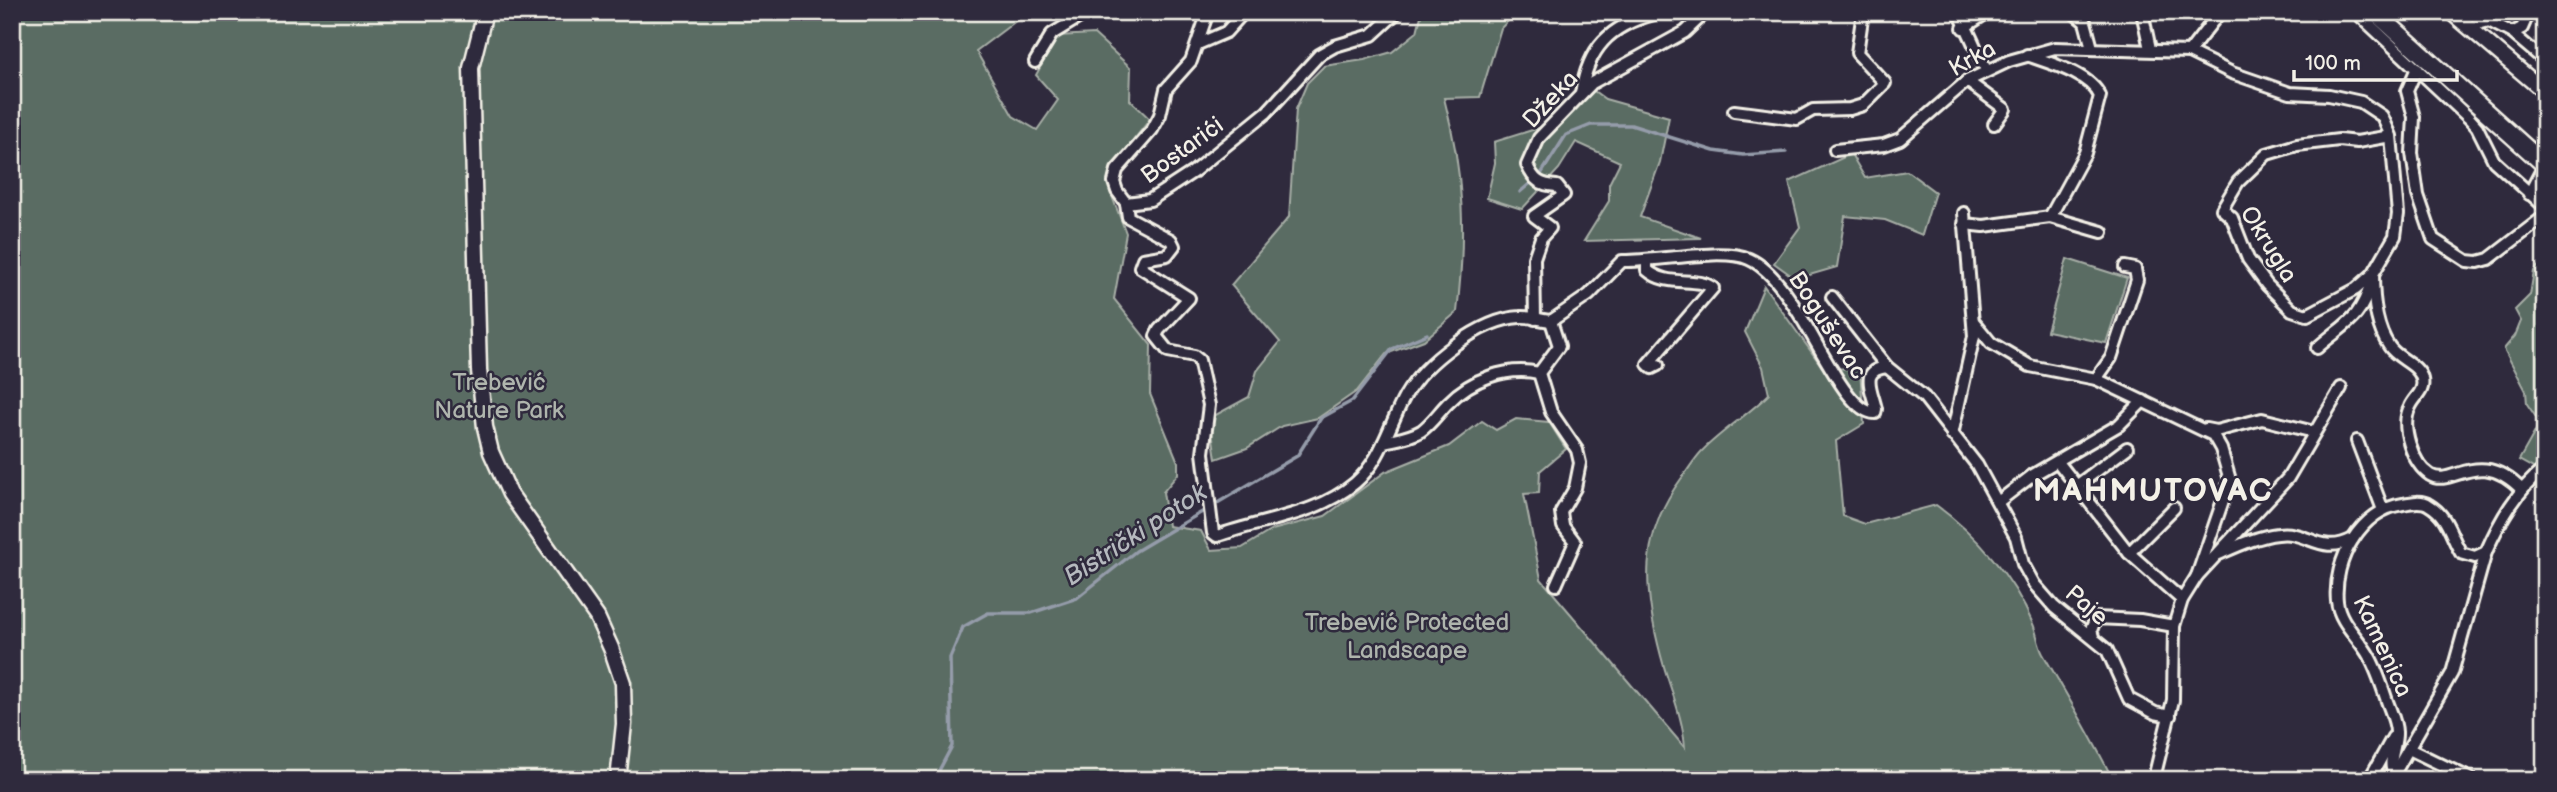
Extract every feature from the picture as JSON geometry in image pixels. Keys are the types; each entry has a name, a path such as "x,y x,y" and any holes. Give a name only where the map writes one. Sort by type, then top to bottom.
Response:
{"main road":[{"path":"485,12 471,80 480,370 485,427 491,452 510,494 597,617 611,648 623,683 624,724 618,780"},
{"path":"2375,12 2545,164"},
{"path":"2451,12 2471,26 2545,92"}],"street":[{"path":"1035,62 1052,34 1088,12"},
{"name":"Bostarići","path":"1208,12 1198,44 1183,73 1166,89 1160,115 1152,130 1117,170 1114,182 1126,202 1150,200 1193,172 1267,112 1319,55 1335,46 1373,35 1397,12"},
{"path":"1198,44 1226,32 1244,12"},
{"name":"Džeka","path":"1535,319 1534,258 1541,238 1550,228 1534,216 1564,195 1558,186 1535,180 1527,165 1531,150 1539,138 1592,83 1685,32 1706,12"},
{"path":"1734,111 1797,119 1813,110 1850,110 1863,105 1885,83 1857,53 1863,12"},
{"path":"1959,12 1963,28 1986,70"},
{"path":"1963,28 1988,12"},
{"path":"2073,12 2085,22 2092,48"},
{"path":"2142,12 2150,49"},
{"path":"2189,52 2220,12"},
{"path":"2356,12 2469,118 2477,127 2494,162 2545,207"},
{"path":"2512,33 2522,28 2529,12"},
{"path":"1581,94 1585,68 1595,48 1630,23 1654,13"},
{"path":"2471,26 2489,21 2512,33 2545,61"},
{"name":"Krka","path":"1835,150 1884,145 1900,139 1967,80 2026,55 2055,48 2189,52"},
{"name":"Okrugla","path":"2189,52 2232,73 2290,93 2329,95 2367,105 2382,116 2390,136 2398,214 2395,236 2373,274 2356,289 2307,314 2292,310 2255,270 2242,246 2232,218 2222,209 2238,182 2267,154 2297,145 2357,142 2390,136"},
{"path":"2026,55 2060,67 2097,90 2100,96 2085,153 2050,217"},
{"path":"2417,68 2407,91 2414,117 2412,144 2418,195 2433,239 2459,256 2478,262 2489,259 2545,216"},
{"path":"1967,80 2005,109 1994,124"},
{"path":"2393,148 2412,144"},
{"path":"2529,194 2545,164"},
{"path":"1126,202 1128,217 1171,240 1174,246 1167,255 1143,259 1140,267 1178,289 1189,300 1158,330 1156,337 1168,351 1194,356 1199,360 1209,405 1203,453 1213,533 1217,536 1302,513 1354,484 1374,460 1406,395 1447,349 1505,320 1520,316 1551,321 1559,346 1539,373"},
{"path":"1952,435 1972,353 1973,321 1964,219 1984,226 2050,217 2102,232"},
{"name":"Boguševac","path":"1551,321 1589,295 1622,261 1724,254 1748,259 1767,270 1798,309 1835,378 1866,411 1875,412 1876,409 1870,386 1871,372 1875,368 1887,367"},
{"path":"1647,260 1647,270 1655,276 1672,282 1707,284 1713,288 1648,364 1652,368 1658,365"},
{"path":"2096,379 2111,358 2137,280 2135,270 2125,267"},
{"path":"2318,348 2355,319 2365,304 2373,274"},
{"path":"2373,274 2376,304 2388,346 2418,370 2422,378 2423,387 2410,406 2407,417 2410,447 2415,458 2429,474 2436,477 2470,470 2494,469 2508,476 2522,490"},
{"name":"Paje","path":"1832,297 1887,367 1924,397 1978,465 2016,537 2023,564 2034,584 2054,607 2106,650 2129,699 2155,713 2170,716"},
{"path":"1973,321 1992,343 2030,366 2096,379 2166,411 2179,420 2204,429 2216,431 2262,419 2314,432"},
{"path":"1384,442 1410,437 1423,429 1461,390 1476,382 1518,372 1539,373"},
{"path":"1539,373 1551,412 1577,450 1580,463 1575,488 1561,512 1563,526 1574,542 1556,585"},
{"path":"2156,780 2155,770 2170,716 2174,626 2182,600 2197,576 2288,478 2341,388"},
{"path":"1998,502 2033,475 2119,425 2143,401"},
{"path":"2197,576 2230,480 2221,449 2213,435 2204,429"},
{"path":"2357,441 2383,510 2397,505 2426,503 2448,524 2452,540 2460,553 2475,557 2486,552"},
{"path":"2075,487 2127,447"},
{"path":"2058,462 2129,553 2182,600"},
{"path":"2397,777 2409,749 2452,673 2486,552 2506,511 2522,490 2545,468"},
{"path":"2129,553 2174,508"},
{"name":"Kamenica","path":"2383,510 2368,520 2353,539 2336,583 2337,604 2345,622 2370,657 2396,731 2391,766 2397,777"},
{"path":"2216,556 2242,544 2278,534 2295,535 2331,547 2353,539"},
{"path":"2093,637 2091,630 2096,618 2140,620 2174,626"},
{"name":"Kamenica","path":"2369,780 2396,731"},
{"path":"2409,749 2473,780"}],"green space":[{"name":"Trebević Nature Park","path":"12,12 1011,12 1017,20 976,51 1013,116 1037,130 1058,100 1036,75 1057,36 1094,34 1131,68 1130,100 1150,119 1118,160 1110,191 1126,233 1114,299 1151,345 1150,394 1178,462 1178,474 1163,492 1168,526 1201,531 1211,550 1242,548 1272,530 1325,516 1385,472 1449,446 1482,421 1496,430 1516,419 1549,422 1566,449 1540,471 1539,493 1524,494 1541,579 1685,748 1682,724 1661,656 1651,608 1648,564 1651,542 1667,500 1698,456 1769,394 1763,367 1745,332 1764,286 1823,368 1860,369 1864,424 1836,441 1843,516 1865,524 1936,505 1966,530 1992,558 2025,607 2043,654 2113,780 12,780"},
{"path":"1422,12 1517,12 1501,28 1480,97 1444,98 1456,152 1461,204 1462,257 1457,312 1424,340 1386,354 1357,391 1318,418 1282,426 1247,448 1216,459 1210,418 1249,397 1257,371 1280,342 1231,285 1289,217 1296,109 1307,83 1324,66 1364,60 1392,52 1417,32"},
{"path":"1583,83 1605,99 1669,117 1660,162 1640,217 1701,238 1584,241 1609,201 1609,184 1620,162 1576,142 1559,169 1522,209 1487,198 1495,163 1494,142 1558,122"},
{"path":"1851,154 1865,178 1907,171 1935,192 1922,235 1885,220 1845,216 1837,267 1796,279 1774,263 1800,227 1789,182"},
{"path":"2067,259 2127,278 2106,343 2047,331"},
{"path":"2545,259 2545,464 2537,470 2519,460 2540,423 2527,404 2526,391 2504,349 2515,336 2521,321 2515,310 2530,295 2534,271"}],"waterway":[{"name":"Bistrički potok","path":"1520,192 1541,174 1566,135 1591,125 1631,125 1714,151 1743,155 1786,152"},
{"name":"Bistrički potok","path":"934,780 952,746 950,658 963,627 988,613 1031,613 1077,598 1136,551 1297,456 1321,418 1352,401 1392,349 1427,334"}],"district":[{"name":"MAHMUTOVAC","path":"2153,490"}],"park label":[{"name":"Trebević Protected Landscape","path":"1407,636"}]}
